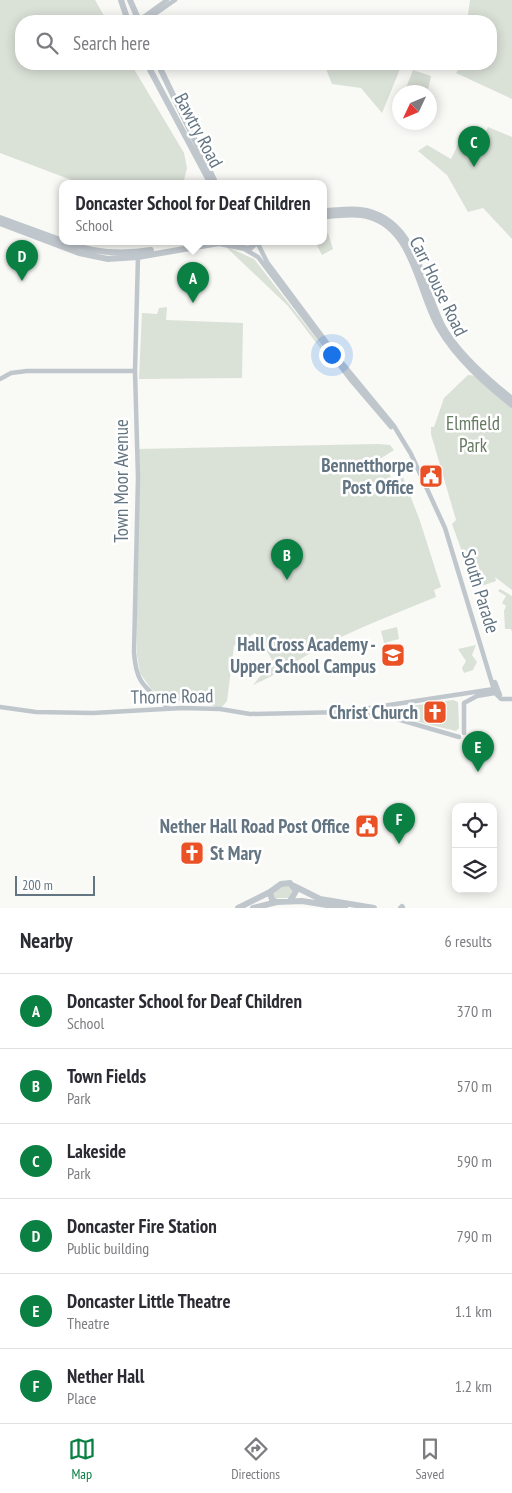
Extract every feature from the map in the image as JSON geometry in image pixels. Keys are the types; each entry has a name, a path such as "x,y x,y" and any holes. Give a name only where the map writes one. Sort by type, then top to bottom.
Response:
{"highway":[{"path":"121,0 126,15"},
{"path":"130,0 137,15"},
{"name":"Bawtry Road","path":"150,70 209,180"},
{"name":"Bawtry Road","path":"161,70 214,180"},
{"name":"Carr House Road","path":"327,211 360,210 379,216 396,226 412,251 443,326 474,364 512,400"},
{"name":"Carr House Road","path":"327,216 360,215 379,222 392,230 405,248 429,309 446,340 473,371 512,405"},
{"path":"0,218 59,239"},
{"path":"0,223 79,253 108,259 200,245"},
{"path":"79,245 104,252 138,255 183,245"},
{"path":"229,245 242,249 254,245"},
{"path":"239,245 242,249"},
{"path":"238,906 270,892 281,884 291,884 320,899 374,908"},
{"path":"290,901 296,891 291,884"},
{"path":"270,892 272,900 277,902"},
{"path":"253,908 290,901 345,908"}],"street":[{"path":"134,8 140,14 148,14 167,0"},
{"path":"154,15 175,0"},
{"path":"258,245 267,262 400,437"},
{"path":"242,249 258,257 350,379 400,437"},
{"name":"Town Moor Avenue","path":"138,255 134,371 138,478 135,668 143,687 168,708"},
{"path":"0,379 11,373 26,371 134,371"},
{"name":"South Parade","path":"400,437 411,454 443,520 497,691"},
{"path":"463,707 464,704 477,696 497,691 501,699 512,699"},
{"name":"Thorne Road","path":"0,707 36,712 93,713 168,708 199,708 250,714 345,712 497,691"},
{"path":"454,696 461,701 463,707"},
{"path":"159,702 159,709"},
{"path":"394,705 394,714 397,719"},
{"name":"Thorne Road","path":"345,712 397,719 459,737 459,733 464,733 463,707"}],"green space":[{"path":"0,0 95,0 104,15 15,15 15,70 135,70 184,153 187,168 184,180 71,180 0,153"},
{"path":"470,0 512,0 512,99 456,73 458,70 497,70 497,15 468,15"},
{"path":"326,70 400,70 382,113 361,88 332,84"},
{"path":"413,70 431,76 429,85 407,85"},
{"path":"488,127 512,137 512,239 483,208 468,212 447,175 418,151 427,145 451,159 466,128 485,133"},
{"path":"327,234 333,249 322,255 317,245 327,245"},
{"path":"225,246 254,259 322,346 321,349 288,306"},
{"path":"167,307 166,320 243,323 242,378 139,379 142,313 157,314 159,308"},
{"name":"Elmfield Park","path":"468,375 480,378 486,382 512,405 512,590 495,577 496,581 475,588 452,524 456,520 431,434 431,427 434,427 444,398"},
{"path":"390,445 394,450 375,462 388,471 393,482 403,477 420,521 441,587 434,590 436,597 345,635 253,685 273,661 255,633 234,646 227,701 220,709 211,705 167,699 151,689 140,673 137,655 138,449"},
{"path":"500,589 512,596 512,632 511,629 505,629 504,611 506,606 502,603 506,596 498,591"},
{"path":"397,627 399,639 384,643 381,631"},
{"path":"476,645 472,655 477,662 473,670 464,673 462,668 466,661 458,649"},
{"path":"453,700 458,702 459,728 456,731 398,717 395,712 397,708"},
{"path":"283,885 290,885 293,889 289,898 274,898 273,893"}],"place":[{"name":"Lakeside","path":"474,167"},
{"name":"Doncaster Fire Station","path":"22,281"},
{"name":"Doncaster School for Deaf Children","path":"193,303"},
{"name":"Bennetthorpe Post Office","path":"431,476"},
{"name":"Town Fields","path":"287,580"},
{"name":"Hall Cross Academy - Upper School Campus","path":"393,655"},
{"name":"Christ Church","path":"435,712"},
{"name":"Doncaster Little Theatre","path":"478,772"},
{"name":"Nether Hall Road Post Office","path":"367,826"},
{"name":"Nether Hall","path":"399,844"},
{"name":"St Mary","path":"192,853"}]}
